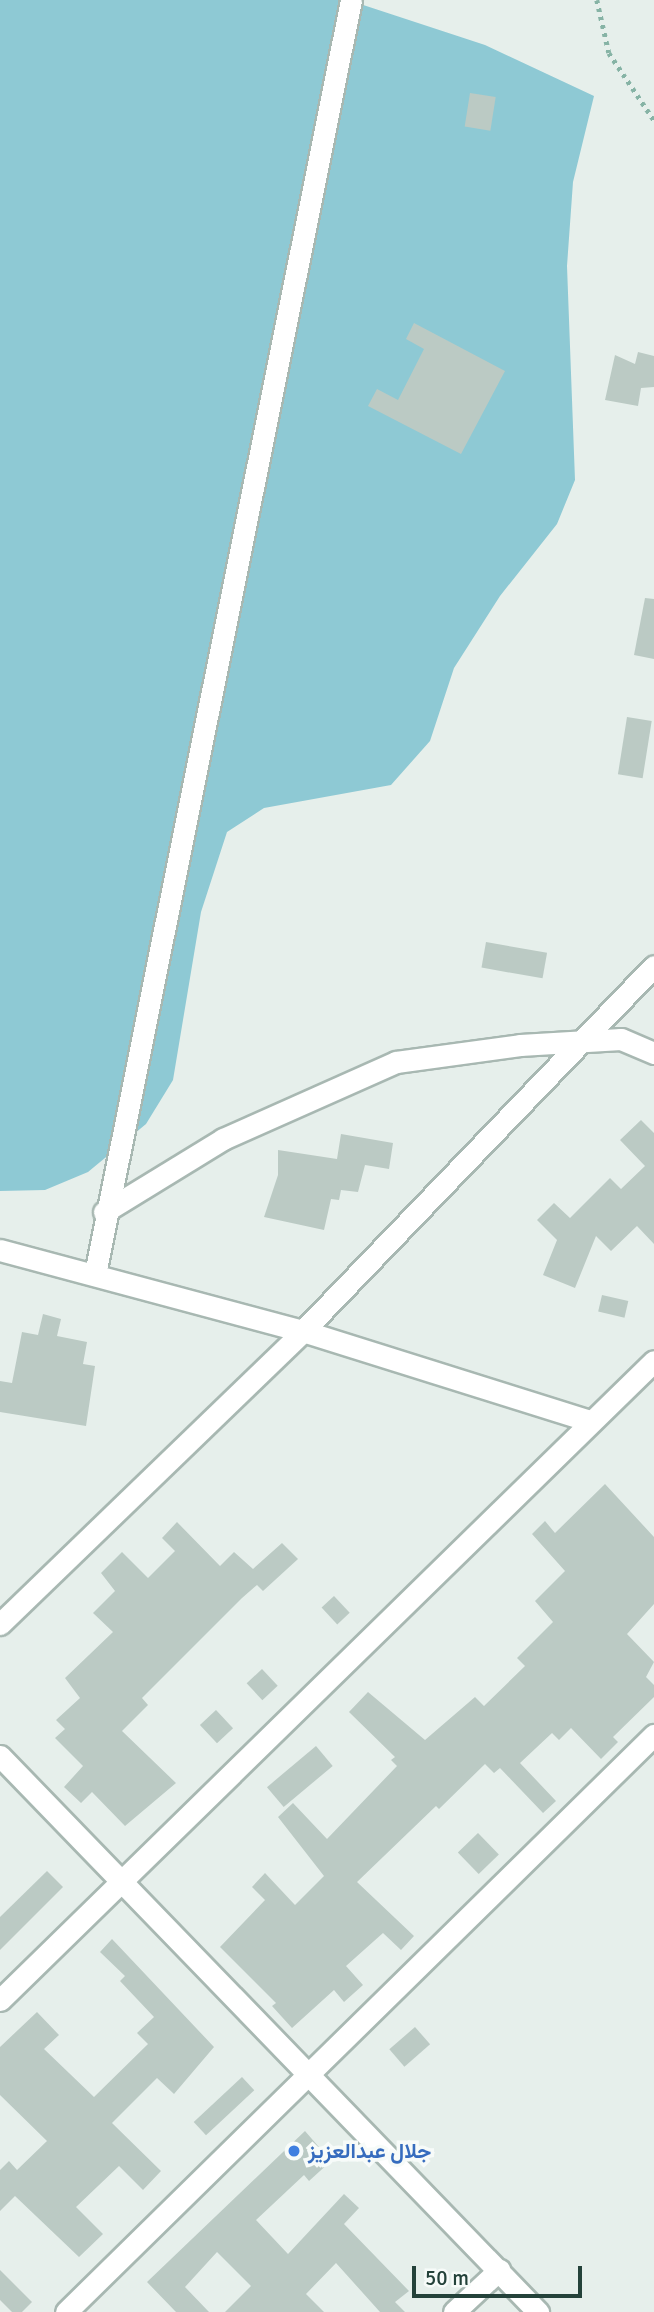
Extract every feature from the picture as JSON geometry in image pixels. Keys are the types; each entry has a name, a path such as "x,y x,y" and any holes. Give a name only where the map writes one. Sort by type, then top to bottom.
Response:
{"street":[{"path":"95,1275 104,1212 351,0"},
{"path":"0,1624 303,1331 654,966"},
{"path":"104,1212 222,1139 396,1062 621,1039 654,1054"},
{"path":"0,1250 303,1331 590,1421"},
{"path":"0,2000 654,1361"},
{"path":"66,2312 313,2074 654,1735"},
{"path":"0,1756 120,1885 313,2074 538,2312"},
{"path":"454,2312 499,2270"}],"path":[{"path":"597,0 609,53 654,120"}],"water":[{"path":"0,0 348,0 485,45 594,96 573,182 567,266 575,480 557,524 500,596 454,668 430,741 391,785 264,808 227,832 201,912 173,1080 146,1124 88,1172 45,1190 0,1191"}],"building":[{"path":"470,93 496,97 490,131 465,127"},
{"path":"414,323 505,371 461,454 368,406 377,389 398,400 424,349 406,339"},
{"path":"638,352 654,356 654,387 641,388 638,406 605,400 615,355 635,364"},
{"path":"645,598 654,599 654,659 634,655"},
{"path":"627,717 652,721 643,778 618,774"},
{"path":"486,942 547,953 543,978 481,968"},
{"path":"641,1120 654,1133 654,1244 637,1226 611,1251 596,1236 575,1288 543,1275 557,1240 537,1220 554,1203 570,1218 610,1178 621,1189 645,1166 620,1140"},
{"path":"341,1134 393,1143 389,1169 365,1165 358,1192 341,1190 339,1200 331,1199 324,1230 264,1217 278,1175 278,1150 337,1159"},
{"path":"602,1295 628,1301 624,1318 598,1312"},
{"path":"43,1314 61,1319 57,1336 87,1342 83,1364 95,1366 86,1426 0,1412 0,1381 12,1383 22,1332 38,1335"},
{"path":"605,1484 654,1537 654,1604 627,1634 654,1662 646,1677 654,1685 654,1697 613,1737 618,1742 601,1759 571,1728 559,1740 552,1733 520,1763 556,1801 543,1813 500,1768 494,1773 485,1764 439,1809 436,1806 357,1882 414,1936 401,1950 383,1933 346,1966 363,1985 344,2002 334,1990 292,2028 272,2006 276,2003 220,1947 265,1900 252,1887 265,1873 295,1905 324,1876 278,1817 293,1803 327,1839 397,1766 391,1760 395,1757 349,1712 368,1692 425,1740 475,1697 484,1706 525,1666 517,1658 553,1622 535,1601 565,1571 532,1534 545,1521 555,1533"},
{"path":"177,1522 220,1566 234,1552 253,1569 282,1543 298,1559 263,1591 257,1585 242,1598 142,1698 148,1705 122,1731 176,1783 125,1826 92,1792 81,1803 64,1787 83,1766 55,1738 65,1729 56,1720 80,1698 65,1678 113,1632 93,1613 115,1591 101,1573 122,1552 148,1578 175,1551 162,1538"},
{"path":"334,1596 350,1613 337,1624 322,1608"},
{"path":"262,1669 278,1686 262,1700 247,1683"},
{"path":"216,1710 233,1728 217,1743 200,1725"},
{"path":"316,1746 333,1766 284,1807 267,1787"},
{"path":"478,1833 499,1855 479,1874 458,1852"},
{"path":"47,1871 63,1887 0,1950 0,1917"},
{"path":"112,1939 214,2047 174,2094 157,2078 112,2123 161,2171 143,2190 119,2166 76,2207 103,2234 79,2257 15,2196 0,2211 0,2170 9,2161 17,2170 47,2141 0,2095 0,2047 37,2012 59,2035 44,2049 94,2097 148,2044 137,2033 154,2017 120,1981 125,1976 100,1952"},
{"path":"415,2027 430,2044 404,2067 389,2049"},
{"path":"242,2077 254,2090 206,2135 194,2122"},
{"path":"305,2131 331,2161 309,2181 304,2175 256,2220 288,2254 344,2194 359,2208 344,2224 409,2291 395,2302 405,2312 380,2312 336,2263 306,2294 324,2312 225,2312 251,2286 217,2252 185,2287 209,2312 176,2312 147,2282"},
{"path":"0,2270 32,2302 22,2312 12,2312 0,2300"}],"place":[{"name":"جلال عبدالعزيز","path":"294,2151"}]}
